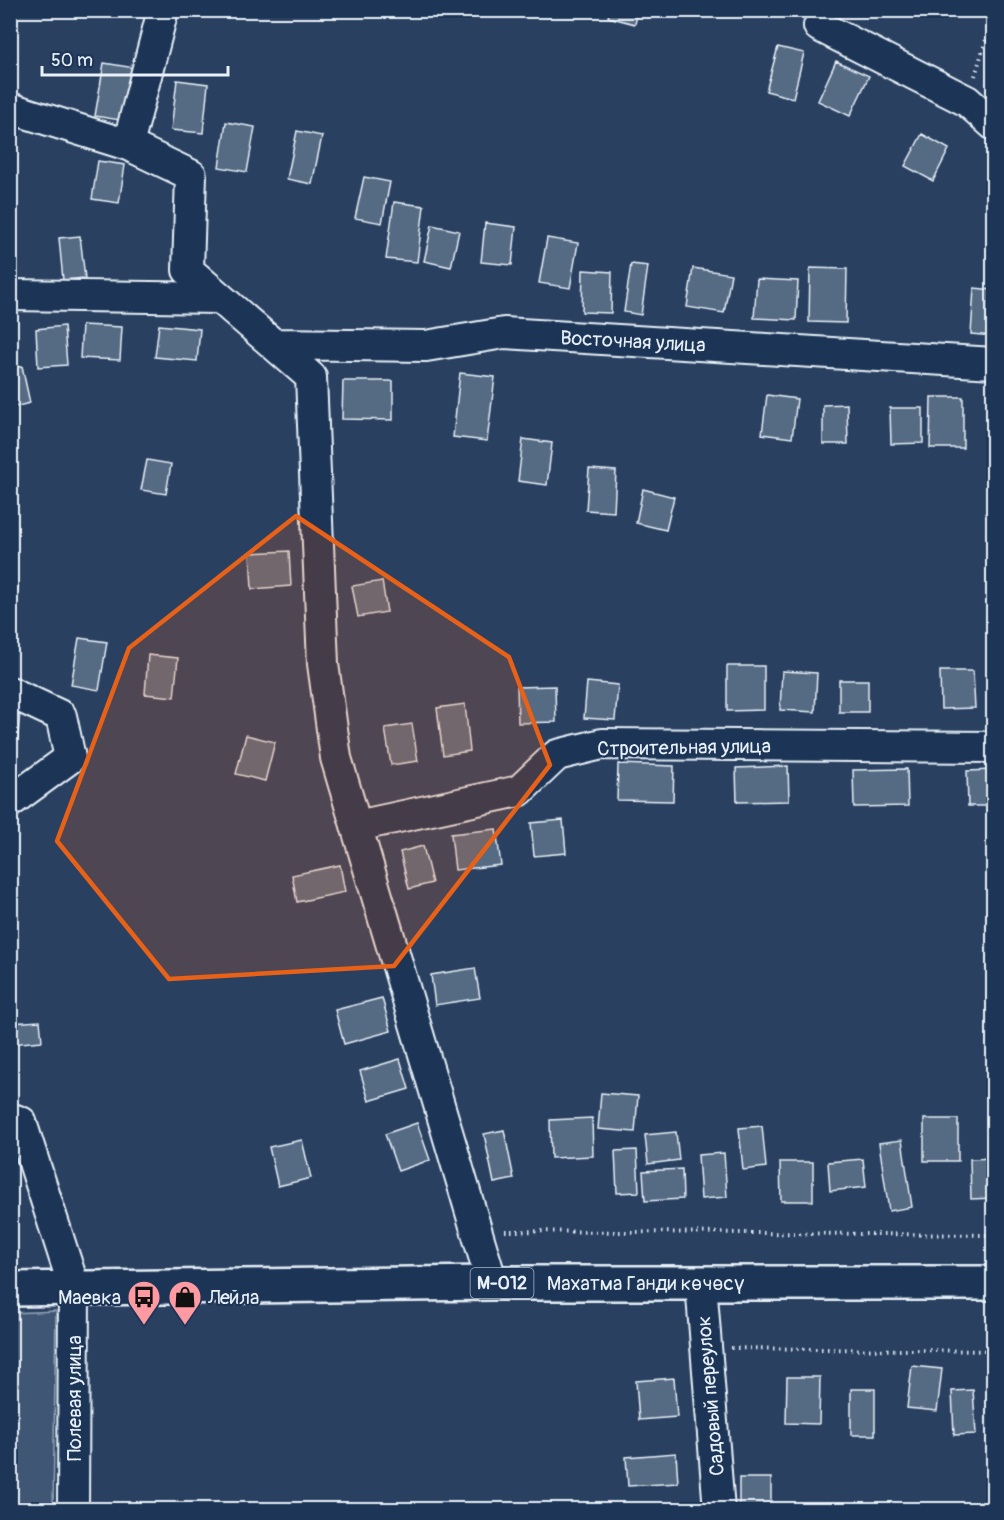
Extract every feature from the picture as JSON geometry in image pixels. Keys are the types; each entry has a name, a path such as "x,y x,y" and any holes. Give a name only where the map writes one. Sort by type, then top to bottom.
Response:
{"main road":[{"name":"Махатма Ганди көчөсү","path":"10,1289 492,1283 993,1283"}],"street":[{"path":"128,146 164,10"},
{"path":"819,26 967,101 993,125"},
{"path":"10,108 128,146 191,175 188,270 311,377 323,664 336,758 492,1283"},
{"path":"10,295 220,298"},
{"name":"Восточная улица","path":"274,344 426,346 504,333 993,363"},
{"path":"10,692 61,716 70,758 10,802"},
{"name":"Строительная улица","path":"357,825 519,790 557,755 602,744 993,747"},
{"name":"Полевая улица","path":"10,1118 21,1122 75,1287 73,1509"},
{"name":"Садовый переулок","path":"701,1283 719,1509"}],"path":[{"path":"967,101 993,13"},
{"path":"476,1231 993,1235"},
{"path":"706,1347 993,1351"}],"highlighted area":[{"path":"296,516 509,657 550,765 394,966 169,979 57,841 129,648"}],"shaded area":[{"path":"56,1311 53,1509 11,1509 11,1313"}],"building":[{"path":"610,10 638,10 635,24 608,17"},
{"path":"778,47 804,53 793,98 766,91"},
{"path":"836,61 869,76 850,116 818,101"},
{"path":"104,63 135,68 126,121 95,116"},
{"path":"177,80 208,84 203,133 171,130"},
{"path":"226,122 255,127 247,172 219,167"},
{"path":"297,131 322,136 312,184 287,179"},
{"path":"922,134 949,149 933,181 905,166"},
{"path":"98,161 125,165 119,203 92,199"},
{"path":"364,177 390,182 382,223 355,218"},
{"path":"394,202 424,206 417,262 386,259"},
{"path":"485,223 516,227 512,265 481,262"},
{"path":"432,225 459,231 451,267 424,261"},
{"path":"80,236 85,278 63,280 59,238"},
{"path":"547,238 578,243 570,288 539,283"},
{"path":"631,264 648,266 641,315 624,312"},
{"path":"693,268 731,274 724,313 687,307"},
{"path":"810,268 847,269 846,323 809,322"},
{"path":"583,270 612,272 611,313 582,312"},
{"path":"757,279 798,281 796,320 754,318"},
{"path":"974,288 994,290 993,336 971,334"},
{"path":"82,325 122,327 120,360 80,358"},
{"path":"159,325 200,329 197,361 155,357"},
{"path":"64,326 67,365 38,367 36,329"},
{"path":"22,366 30,403 10,408 10,369"},
{"path":"460,373 495,377 487,441 453,437"},
{"path":"343,381 393,381 393,420 342,419"},
{"path":"767,395 797,399 792,438 762,434"},
{"path":"931,397 963,397 963,448 930,448"},
{"path":"847,404 848,444 823,444 823,405"},
{"path":"890,408 923,408 923,443 891,444"},
{"path":"523,439 552,443 547,485 518,481"},
{"path":"147,460 171,464 166,494 141,490"},
{"path":"589,469 616,471 614,512 586,510"},
{"path":"643,489 674,497 666,530 636,523"},
{"path":"289,551 291,586 252,589 250,553"},
{"path":"382,581 387,612 358,617 352,586"},
{"path":"10,585 18,586 12,635 10,635"},
{"path":"79,638 107,642 99,690 71,685"},
{"path":"148,655 178,658 174,697 145,694"},
{"path":"727,666 764,666 764,710 727,711"},
{"path":"782,671 817,673 815,712 780,710"},
{"path":"940,671 973,671 975,708 941,709"},
{"path":"839,680 868,680 868,712 839,712"},
{"path":"587,682 618,685 615,720 584,718"},
{"path":"555,686 556,722 518,723 517,687"},
{"path":"465,704 470,751 443,755 437,708"},
{"path":"10,710 20,711 17,748 10,748"},
{"path":"412,724 418,761 391,765 385,728"},
{"path":"246,735 275,742 265,781 236,774"},
{"path":"618,764 674,766 673,801 617,800"},
{"path":"788,766 789,801 737,802 736,768"},
{"path":"907,769 908,806 854,807 853,770"},
{"path":"994,770 994,806 968,806 967,771"},
{"path":"563,820 566,853 534,856 531,823"},
{"path":"496,829 501,865 455,870 451,834"},
{"path":"423,846 432,883 409,889 400,852"},
{"path":"340,865 345,892 297,902 292,875"},
{"path":"475,968 480,998 435,1005 431,975"},
{"path":"382,998 391,1031 344,1044 335,1010"},
{"path":"40,1021 42,1041 10,1044 10,1023"},
{"path":"400,1059 409,1089 369,1101 360,1071"},
{"path":"601,1093 638,1096 635,1132 598,1129"},
{"path":"592,1118 593,1156 551,1158 550,1120"},
{"path":"924,1119 958,1119 958,1161 924,1161"},
{"path":"417,1123 430,1160 398,1171 385,1134"},
{"path":"762,1126 766,1167 743,1170 739,1128"},
{"path":"504,1130 514,1179 494,1183 484,1134"},
{"path":"676,1132 679,1160 648,1164 645,1135"},
{"path":"302,1140 311,1178 278,1186 269,1147"},
{"path":"902,1140 912,1207 889,1211 879,1143"},
{"path":"637,1150 639,1192 617,1193 615,1151"},
{"path":"724,1153 727,1197 701,1199 698,1155"},
{"path":"994,1158 994,1198 971,1199 970,1159"},
{"path":"863,1159 866,1187 830,1191 828,1162"},
{"path":"780,1162 813,1162 813,1201 781,1201"},
{"path":"682,1169 683,1199 645,1201 643,1171"},
{"path":"912,1366 942,1369 937,1411 907,1408"},
{"path":"787,1377 820,1377 819,1424 786,1423"},
{"path":"674,1378 677,1417 639,1420 636,1381"},
{"path":"851,1389 875,1389 875,1435 851,1435"},
{"path":"973,1390 976,1434 954,1435 952,1391"},
{"path":"676,1453 678,1483 628,1486 626,1457"},
{"path":"739,1478 771,1478 771,1510 739,1510"}],"place":[{"name":"Маевка","path":"144,1326"},
{"name":"Лейла","path":"185,1326"}]}
